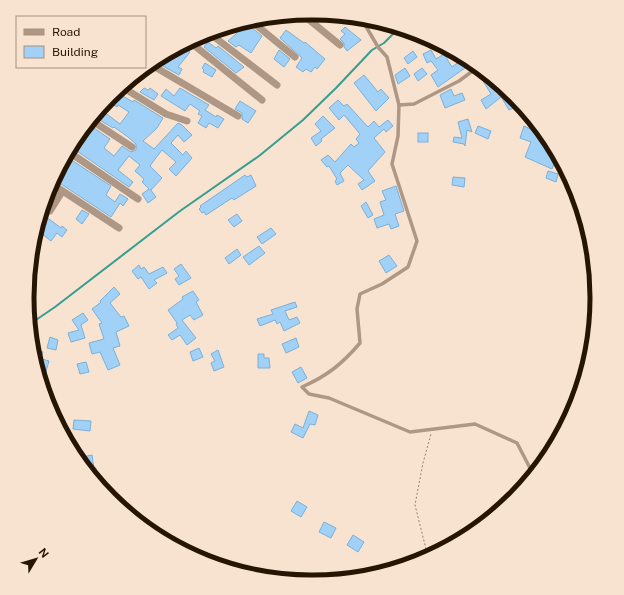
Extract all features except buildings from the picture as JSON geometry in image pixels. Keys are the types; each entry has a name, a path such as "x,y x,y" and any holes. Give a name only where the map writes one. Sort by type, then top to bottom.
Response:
{"street":[{"path":"310,20 340,45"},
{"path":"257,25 296,57"},
{"path":"215,38 277,85"},
{"path":"195,46 262,100"},
{"path":"157,68 238,116"},
{"path":"128,90 166,114 186,121"},
{"path":"96,124 132,147"},
{"path":"74,155 138,199"},
{"path":"57,188 119,228"},
{"path":"49,210 50,211 62,192"}],"lane":[{"path":"365,25 378,47 388,57 399,105 398,136 392,164 417,241 408,267 382,284 360,294 357,309 360,343 345,360 322,378 302,387 309,394 329,398 410,432 475,424 517,444 530,468"},
{"path":"399,105 414,104 459,81 472,71"}],"path":[{"path":"426,550 415,505 423,463 432,429"}],"waterway":[{"path":"35,320 180,211 259,156 303,120 372,50 384,43 394,33"}]}
